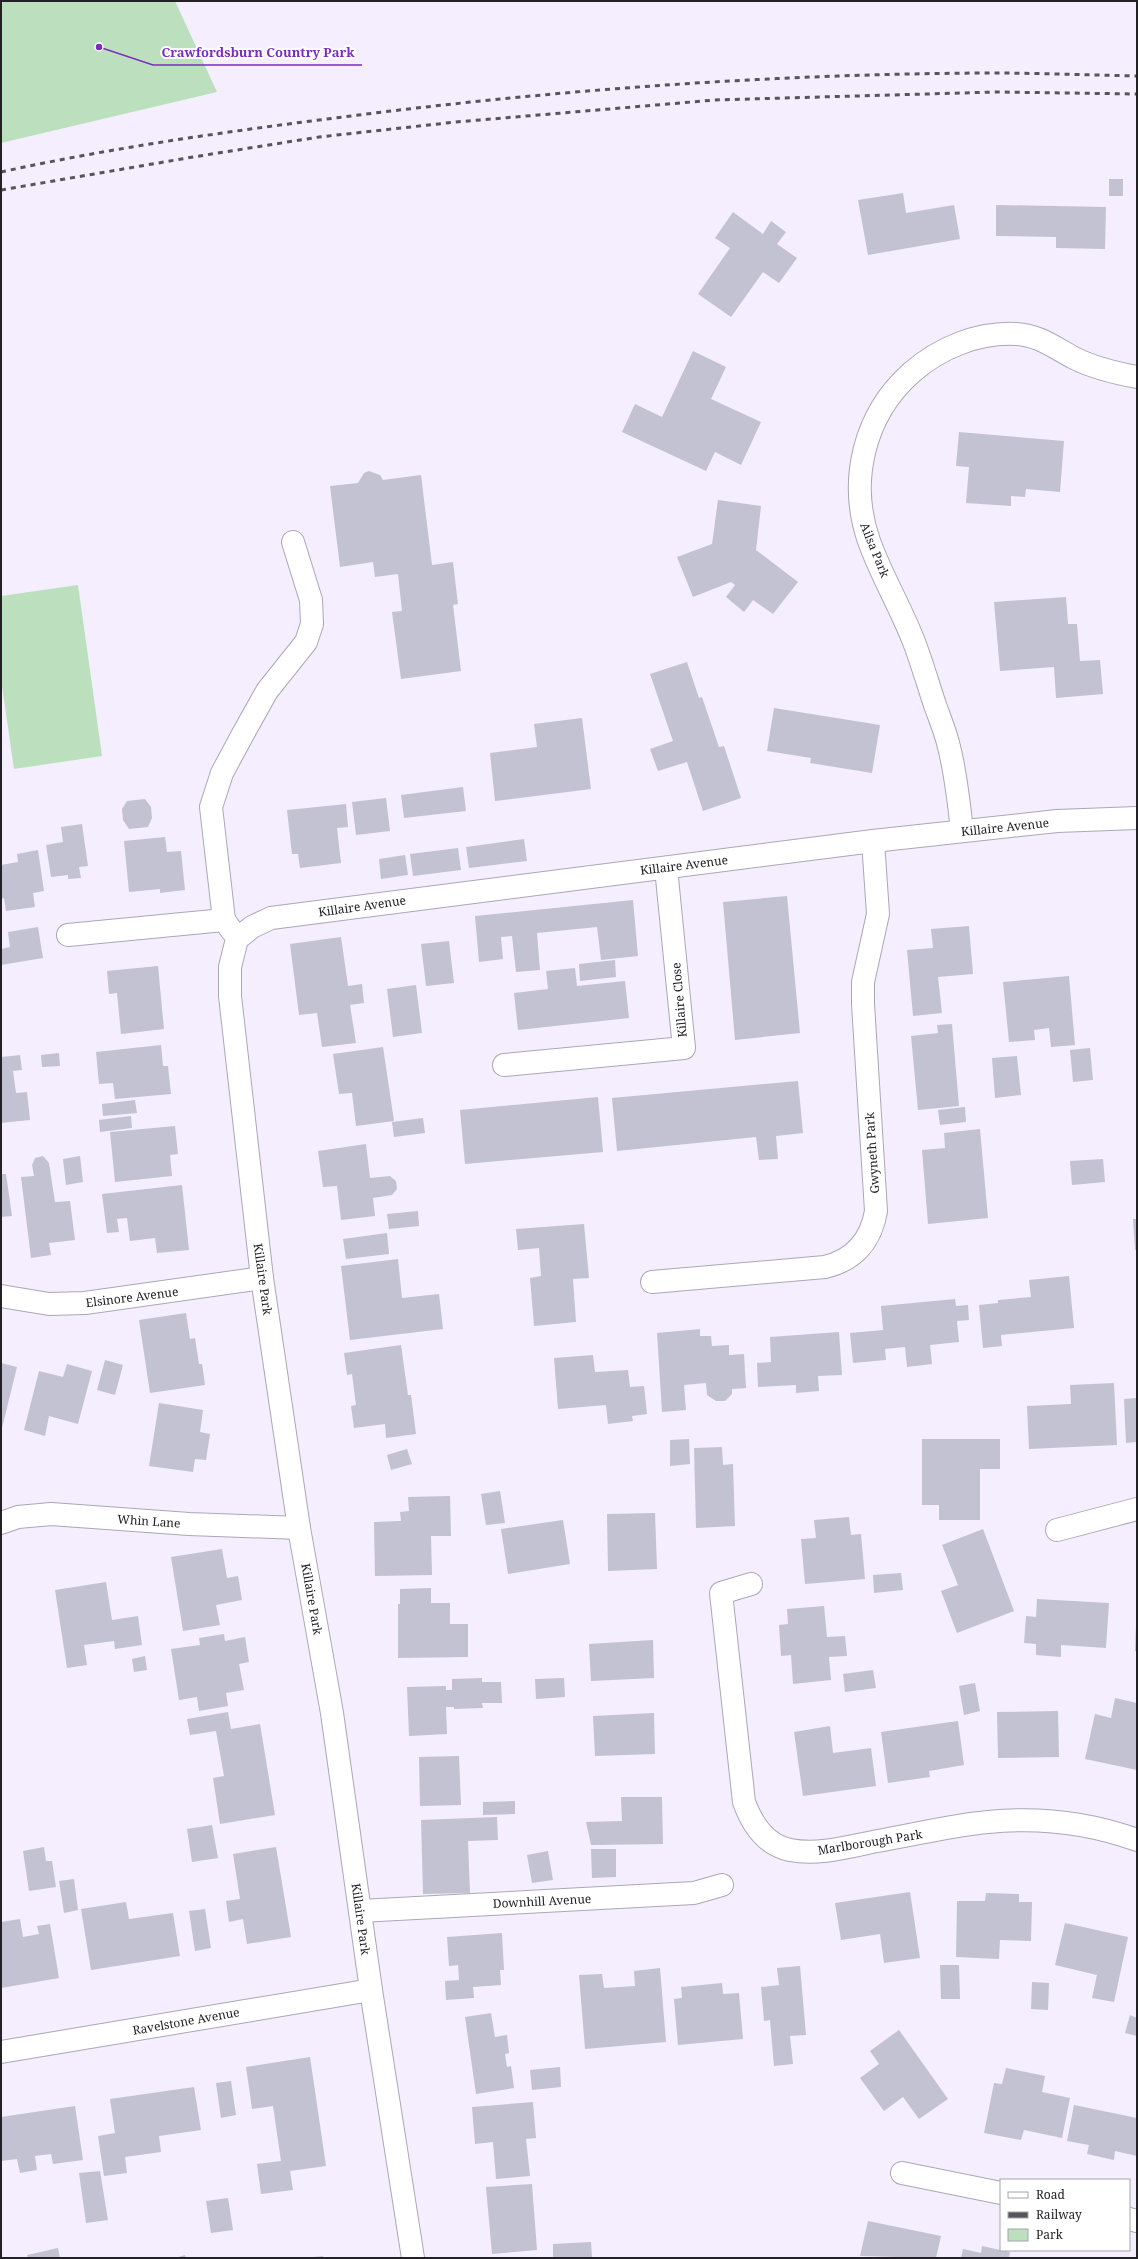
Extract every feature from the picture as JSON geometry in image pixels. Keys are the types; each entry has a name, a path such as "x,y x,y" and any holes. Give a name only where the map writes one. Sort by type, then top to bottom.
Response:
{"street":[{"name":"Ailsa Park","path":"962,831 949,747 914,642 869,543 862,520 859,496 859,472 864,448 872,425 888,397 900,382 920,365 942,351 966,341 991,335 1017,334 1037,338 1092,366 1114,373 1137,377"},
{"path":"237,939 224,920 210,807 222,773 243,734 267,692 306,642 312,624 311,600 293,542"},
{"name":"Killaire Avenue","path":"237,939 252,926 271,918 458,892 962,831 1080,820 1137,818"},
{"name":"Gwyneth Park","path":"652,1282 825,1267 838,1264 851,1256 869,1236 876,1211 863,1004 863,982 878,914 873,841"},
{"name":"Killaire Close","path":"504,1065 684,1048 666,868"},
{"path":"68,935 224,920"},
{"name":"Killaire Park","path":"237,939 230,967 230,996 262,1278 299,1528 332,1713 371,1990 413,2258"},
{"name":"Elsinore Avenue","path":"1,1296 49,1304 85,1304 262,1278"},
{"path":"1057,1530 1137,1509"},
{"name":"Whin Lane","path":"1,1523 18,1517 51,1514 189,1524 299,1528"},
{"name":"Marlborough Park","path":"751,1584 721,1593 744,1802 750,1818 757,1828 774,1843 789,1849 820,1851 987,1822 1023,1820 1059,1822 1087,1826 1137,1840"},
{"name":"Downhill Avenue","path":"360,1911 694,1893 722,1885"},
{"name":"Ravelstone Avenue","path":"1,2052 371,1990"},
{"path":"902,2174 1000,2194"}],"green space":[{"path":"1,1 175,1 217,92 1,143"},
{"path":"78,585 102,756 14,769 1,679 1,596"}],"building":[{"path":"1109,179 1123,179 1123,196 1109,196"},
{"path":"903,193 906,213 954,205 960,239 868,255 858,200"},
{"path":"996,205 1106,207 1105,249 1056,248 1056,237 996,236"},
{"path":"733,212 763,234 771,221 786,232 777,244 797,258 779,283 763,272 731,317 698,294 730,248 715,238"},
{"path":"693,351 726,367 711,399 761,422 741,465 715,452 706,471 622,432 635,404 662,417"},
{"path":"959,432 1064,441 1060,492 1026,489 1025,497 1011,496 1011,506 966,503 969,467 956,466"},
{"path":"369,471 380,475 383,480 421,475 432,565 453,562 458,604 453,605 461,671 401,679 392,612 402,611 398,574 375,577 373,562 340,567 330,486 358,483 364,473"},
{"path":"718,500 761,506 756,550 798,582 773,614 753,600 744,612 726,597 735,585 731,582 693,597 677,557 712,544"},
{"path":"1066,597 1068,624 1077,624 1080,661 1100,660 1103,694 1056,698 1054,667 1000,671 994,602"},
{"path":"687,662 699,698 702,697 719,747 724,746 741,798 703,811 687,762 658,771 650,749 673,741 650,674"},
{"path":"774,708 880,725 872,773 810,763 811,758 767,751"},
{"path":"582,718 591,789 495,801 490,753 537,747 534,724"},
{"path":"463,787 466,811 404,818 401,795"},
{"path":"386,798 390,831 356,835 352,802"},
{"path":"145,799 151,807 152,818 148,827 129,829 123,820 122,809 127,801"},
{"path":"346,804 348,827 337,828 341,863 300,868 298,854 292,854 287,810"},
{"path":"82,824 88,866 79,867 81,878 68,879 68,875 51,877 46,845 63,842 61,827"},
{"path":"165,837 167,852 181,851 185,890 160,893 160,889 129,892 124,841"},
{"path":"524,839 527,861 469,868 466,847"},
{"path":"458,848 461,870 413,876 410,854"},
{"path":"38,850 44,891 33,893 35,907 6,911 4,898 1,899 1,865 18,862 17,854"},
{"path":"405,855 408,875 381,879 379,859"},
{"path":"787,896 800,1033 735,1040 723,902"},
{"path":"633,900 638,956 601,960 597,927 537,933 540,970 516,972 512,936 501,937 503,959 479,962 475,916"},
{"path":"969,926 973,974 938,977 942,1013 913,1016 907,950 933,948 931,929"},
{"path":"38,927 43,958 1,965 1,949 10,947 8,932"},
{"path":"341,937 348,986 362,984 364,1003 350,1005 356,1043 322,1047 317,1013 299,1015 290,944"},
{"path":"449,941 454,983 426,986 421,944"},
{"path":"615,960 616,977 580,981 579,964"},
{"path":"158,966 164,1029 121,1034 117,993 109,994 107,971"},
{"path":"575,968 577,986 625,981 629,1018 518,1030 514,993 548,989 546,971"},
{"path":"1069,976 1075,1045 1051,1047 1049,1028 1034,1030 1035,1040 1009,1042 1003,982"},
{"path":"416,985 422,1033 393,1037 387,989"},
{"path":"952,1024 959,1106 918,1110 911,1036 938,1033 937,1025"},
{"path":"161,1045 163,1066 168,1066 171,1094 115,1099 113,1083 99,1084 96,1052"},
{"path":"383,1047 394,1121 356,1126 352,1093 339,1094 333,1054"},
{"path":"1090,1048 1093,1080 1073,1082 1070,1050"},
{"path":"59,1053 60,1066 42,1067 41,1055"},
{"path":"20,1055 22,1070 13,1071 16,1093 27,1092 30,1120 1,1123 1,1057"},
{"path":"1017,1056 1021,1095 995,1098 992,1058"},
{"path":"798,1081 803,1133 776,1136 778,1159 759,1160 756,1137 617,1151 612,1098"},
{"path":"598,1097 603,1152 465,1164 460,1110"},
{"path":"135,1100 137,1113 103,1116 102,1104"},
{"path":"965,1107 966,1122 940,1125 938,1110"},
{"path":"131,1116 132,1128 100,1132 99,1120"},
{"path":"423,1118 425,1133 394,1137 392,1122"},
{"path":"175,1126 178,1154 170,1155 172,1176 115,1182 110,1132"},
{"path":"980,1129 988,1218 928,1224 922,1150 945,1148 944,1133"},
{"path":"366,1144 370,1178 390,1176 396,1181 397,1189 392,1195 373,1198 375,1216 341,1220 337,1186 323,1187 318,1151"},
{"path":"43,1156 49,1163 55,1202 70,1201 75,1240 49,1243 51,1255 31,1258 21,1177 34,1176 32,1165 35,1158"},
{"path":"80,1156 83,1182 66,1185 63,1159"},
{"path":"1103,1159 1105,1182 1072,1185 1070,1161"},
{"path":"1,1174 6,1174 12,1216 1,1217"},
{"path":"182,1185 189,1250 157,1253 155,1238 130,1241 127,1218 117,1219 119,1232 107,1233 102,1194"},
{"path":"418,1211 419,1226 389,1229 387,1214"},
{"path":"1133,1219 1137,1219 1137,1250 1135,1250"},
{"path":"584,1224 589,1278 573,1279 576,1322 534,1326 530,1278 541,1276 539,1248 518,1250 516,1229"},
{"path":"387,1233 389,1254 346,1259 343,1239"},
{"path":"398,1259 402,1298 439,1294 443,1329 350,1340 341,1266"},
{"path":"1069,1276 1074,1328 1001,1335 1002,1346 983,1348 979,1305 998,1303 998,1300 1031,1297 1029,1280"},
{"path":"955,1299 956,1306 968,1305 969,1320 957,1321 959,1342 930,1345 932,1364 907,1367 905,1347 885,1349 886,1360 853,1363 850,1333 883,1330 881,1306"},
{"path":"186,1313 190,1339 195,1338 199,1364 202,1364 205,1385 150,1393 139,1320"},
{"path":"700,1329 700,1336 711,1336 712,1346 729,1345 729,1355 744,1354 746,1388 732,1389 732,1394 725,1401 716,1401 707,1395 706,1383 684,1385 686,1410 662,1412 657,1333"},
{"path":"839,1332 842,1375 818,1376 819,1391 796,1393 796,1385 758,1387 757,1363 771,1362 770,1337"},
{"path":"401,1345 408,1395 411,1395 416,1434 386,1438 385,1424 354,1428 351,1406 356,1405 352,1374 347,1375 344,1353"},
{"path":"593,1355 595,1372 628,1370 630,1387 644,1386 647,1414 632,1416 633,1421 608,1424 606,1405 558,1409 554,1358"},
{"path":"105,1360 123,1365 115,1395 97,1390"},
{"path":"1,1363 17,1367 2,1428 1,1428"},
{"path":"67,1364 92,1371 78,1424 49,1416 45,1436 24,1430 39,1371 63,1377"},
{"path":"1114,1383 1117,1445 1029,1449 1027,1406 1071,1404 1070,1385"},
{"path":"1137,1398 1137,1442 1126,1443 1124,1399"},
{"path":"159,1403 203,1410 200,1432 210,1434 206,1460 195,1459 193,1472 149,1466"},
{"path":"689,1439 690,1464 670,1466 670,1440"},
{"path":"922,1439 1000,1439 1000,1469 980,1469 980,1520 939,1520 939,1505 922,1505"},
{"path":"722,1447 723,1465 733,1464 735,1526 696,1528 694,1448"},
{"path":"407,1449 412,1464 391,1470 387,1455"},
{"path":"500,1491 505,1523 486,1525 481,1494"},
{"path":"450,1496 451,1536 431,1536 432,1575 375,1576 374,1522 401,1521 400,1512 409,1511 408,1497"},
{"path":"655,1513 657,1569 608,1571 607,1514"},
{"path":"849,1517 851,1535 861,1534 865,1579 805,1584 801,1539 816,1538 814,1520"},
{"path":"563,1520 570,1564 508,1574 501,1529"},
{"path":"983,1529 1014,1611 957,1633 941,1591 958,1585 942,1545"},
{"path":"222,1549 227,1578 238,1576 242,1600 216,1605 220,1625 183,1631 171,1557"},
{"path":"901,1573 903,1590 874,1593 873,1575"},
{"path":"106,1582 112,1620 138,1616 142,1645 115,1649 114,1641 84,1645 87,1665 67,1668 55,1590"},
{"path":"431,1588 431,1603 450,1603 450,1624 468,1624 468,1657 398,1658 398,1604 400,1604 400,1589"},
{"path":"1037,1599 1109,1603 1106,1648 1061,1645 1061,1657 1036,1655 1036,1644 1024,1643 1026,1616 1036,1617"},
{"path":"824,1606 827,1637 845,1636 847,1656 829,1657 831,1680 793,1684 791,1655 781,1656 779,1625 788,1624 787,1609"},
{"path":"1136,1624 1137,1651 1135,1651"},
{"path":"224,1634 225,1641 245,1637 249,1662 239,1664 244,1690 226,1693 228,1706 199,1711 197,1697 179,1700 171,1649 200,1645 199,1638"},
{"path":"653,1640 654,1678 591,1681 589,1644"},
{"path":"145,1656 147,1670 134,1672 132,1659"},
{"path":"873,1670 876,1688 845,1692 843,1674"},
{"path":"482,1678 482,1682 501,1682 502,1703 482,1703 483,1708 454,1709 454,1707 446,1707 447,1734 409,1736 407,1687 446,1686 446,1690 452,1690 452,1679"},
{"path":"564,1678 565,1697 536,1699 535,1679"},
{"path":"975,1683 980,1711 964,1715 959,1686"},
{"path":"1115,1698 1137,1703 1137,1770 1085,1759 1095,1714 1111,1718"},
{"path":"1058,1711 1059,1757 998,1758 997,1712"},
{"path":"228,1712 231,1729 260,1724 275,1815 220,1824 213,1778 224,1776 216,1731 190,1735 187,1719"},
{"path":"654,1713 655,1754 595,1756 593,1716"},
{"path":"958,1721 964,1765 929,1771 930,1777 888,1783 881,1732"},
{"path":"830,1726 833,1753 871,1748 876,1786 803,1796 794,1732"},
{"path":"459,1756 461,1805 420,1806 419,1757"},
{"path":"621,1797 662,1797 663,1844 591,1845 586,1822 622,1821"},
{"path":"515,1801 515,1814 483,1815 483,1802"},
{"path":"497,1817 498,1840 468,1841 470,1893 423,1894 421,1820"},
{"path":"212,1825 218,1858 192,1862 187,1829"},
{"path":"44,1847 46,1861 52,1861 56,1887 29,1891 23,1851"},
{"path":"276,1847 291,1937 247,1944 243,1919 229,1922 226,1901 240,1899 233,1854"},
{"path":"591,1849 616,1849 616,1877 592,1878"},
{"path":"548,1851 553,1880 532,1883 527,1855"},
{"path":"74,1879 78,1910 64,1913 59,1881"},
{"path":"910,1892 920,1958 884,1963 880,1934 841,1940 835,1903"},
{"path":"986,1893 1019,1894 1019,1902 1032,1902 1031,1941 1000,1940 999,1959 956,1957 957,1901 985,1901"},
{"path":"126,1902 129,1919 173,1913 180,1956 91,1970 81,1909"},
{"path":"205,1909 211,1948 195,1951 189,1911"},
{"path":"20,1919 23,1937 39,1934 37,1926 50,1924 59,1978 1,1988 1,1922"},
{"path":"1065,1923 1128,1937 1114,2002 1092,1998 1097,1975 1055,1965"},
{"path":"502,1933 504,1970 500,1970 501,1985 473,1987 474,1998 446,2000 445,1981 459,1980 458,1965 449,1966 447,1937"},
{"path":"940,1965 959,1965 960,1999 941,1999"},
{"path":"800,1966 806,2035 790,2036 793,2064 774,2066 770,2020 764,2021 761,1987 779,1985 777,1968"},
{"path":"660,1968 666,2042 585,2049 579,1975 602,1974 604,1988 635,1986 634,1971"},
{"path":"1032,1982 1049,1983 1048,2010 1031,2009"},
{"path":"722,1983 723,1994 739,1993 743,2039 678,2045 674,1999 682,1998 681,1987"},
{"path":"491,2013 495,2037 507,2035 509,2053 505,2054 507,2067 511,2066 514,2088 476,2094 465,2017"},
{"path":"1130,2015 1137,2018 1137,2036 1125,2033"},
{"path":"899,2030 948,2099 919,2119 903,2097 884,2111 860,2078 879,2064 870,2051"},
{"path":"310,2057 326,2166 290,2171 293,2190 261,2194 257,2164 281,2161 273,2106 252,2109 246,2067"},
{"path":"560,2067 561,2087 532,2090 530,2070"},
{"path":"1006,2068 1045,2076 1042,2092 1070,2098 1062,2138 1024,2130 1021,2140 984,2133 994,2083 1002,2084"},
{"path":"231,2081 236,2115 221,2118 216,2083"},
{"path":"194,2087 201,2130 159,2136 161,2152 125,2157 127,2173 104,2176 98,2136 115,2133 110,2099"},
{"path":"533,2102 536,2138 526,2139 530,2176 496,2179 493,2142 475,2144 472,2107"},
{"path":"1074,2105 1137,2118 1137,2156 1115,2151 1114,2160 1087,2154 1089,2145 1067,2141"},
{"path":"75,2106 83,2160 53,2164 51,2154 35,2156 37,2170 20,2173 17,2159 1,2161 1,2117"},
{"path":"100,2171 108,2220 86,2223 79,2173"},
{"path":"532,2184 537,2250 492,2254 486,2187"},
{"path":"228,2198 233,2230 211,2233 206,2201"},
{"path":"868,2221 941,2236 936,2258 860,2256"},
{"path":"591,2242 592,2258 553,2258 553,2244"},
{"path":"982,2246 1010,2252 1009,2258 961,2258 963,2249 981,2253"},
{"path":"58,2248 60,2258 28,2258 27,2255"},
{"path":"185,2255 186,2258 175,2258"},
{"path":"323,2256 323,2258 313,2258 313,2257"}],"railway":[{"path":"1,172 84,155 251,129 498,99 661,85 743,80 906,74 1006,73 1137,76"},
{"path":"1,190 319,137 456,122 715,100 996,92 1137,94"}],"place":[{"name":"Crawfordsburn Country Park","path":"99,47"}]}
